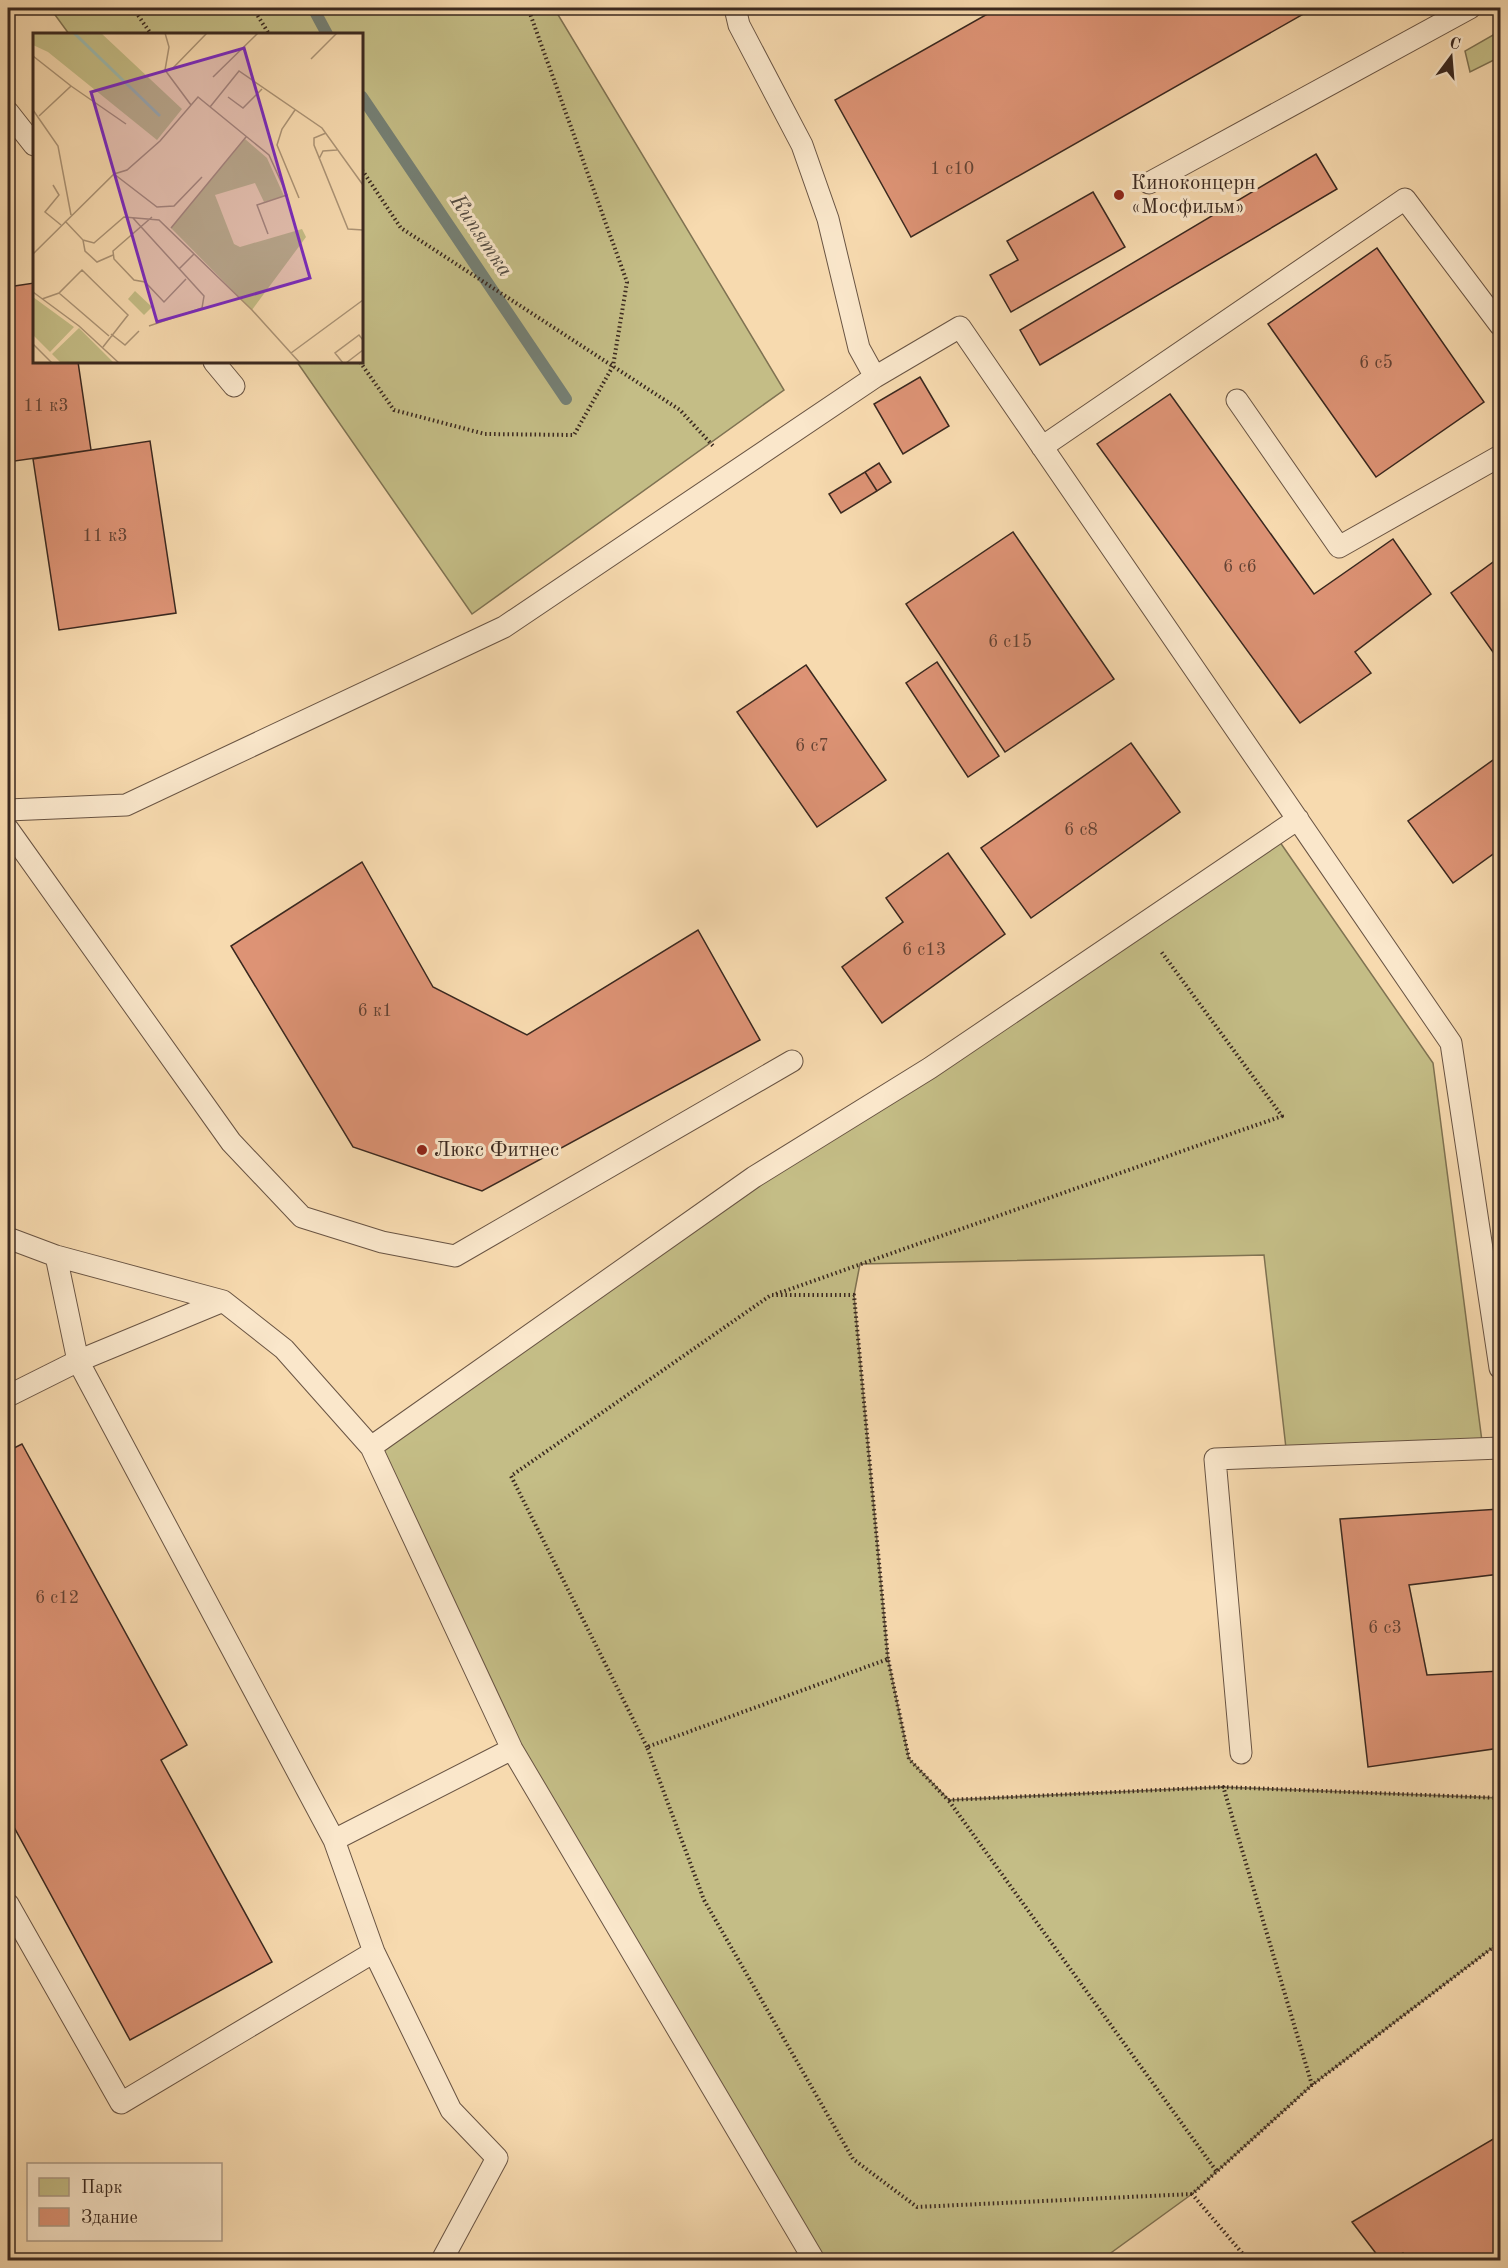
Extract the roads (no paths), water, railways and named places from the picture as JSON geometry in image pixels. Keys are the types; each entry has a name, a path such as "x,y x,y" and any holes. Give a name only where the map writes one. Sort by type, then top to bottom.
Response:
{"lane":[{"path":"735,8 739,25 802,145 828,219 859,348 875,377"},
{"path":"1149,183 1470,8"},
{"path":"8,112 33,144"},
{"path":"1042,447 1405,200 1500,325"},
{"path":"8,810 126,805 504,627 875,377 960,327 1451,1042 1500,1368"},
{"path":"215,363 234,386"},
{"path":"1237,400 1339,547 1500,456"},
{"path":"371,1448 754,1178 930,1068 1298,819"},
{"path":"8,829 231,1142 302,1217 382,1242 455,1256 792,1061"},
{"path":"8,1238 56,1256 223,1301 284,1349 371,1448 512,1749 814,2260"},
{"path":"56,1256 78,1361 334,1840 374,1952 451,2110 497,2158 442,2260"},
{"path":"8,1396 78,1361 223,1301"},
{"path":"1240,1753 1215,1459 1500,1448"},
{"path":"334,1840 512,1749"},
{"path":"8,1904 121,2103 374,1952"}],"waterway":[{"name":"Кипятка","path":"313,8 326,33"},
{"name":"Кипятка","path":"363,98 566,399"}],"place":[{"name":"Киноконцерн «Мосфильм»","path":"1119,195"},
{"name":"Люкс Фитнес","path":"422,1150"}]}
